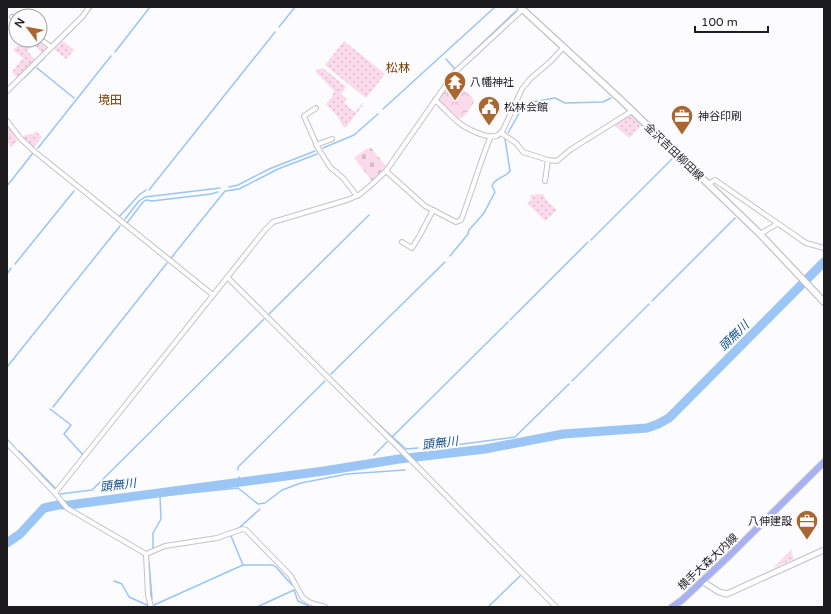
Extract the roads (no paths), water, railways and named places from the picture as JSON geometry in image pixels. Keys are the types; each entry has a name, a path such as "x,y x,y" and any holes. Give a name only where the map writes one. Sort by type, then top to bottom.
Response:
{"main road":[{"name":"金沢吉田柳田線","path":"521,8 632,111 760,234 824,302"},
{"name":"横手大森大内線","path":"672,607 682,600 730,555 824,462"}],"street":[{"path":"7,91 83,16 89,7"},
{"path":"55,493 163,360 265,230 273,222 357,196 386,171 456,72 521,8"},
{"path":"436,100 458,123 491,136 496,136 500,133 522,89 530,79 551,61 563,48"},
{"path":"316,108 304,116 316,145 330,167 343,178 357,196"},
{"path":"500,133 516,142 523,152 548,160 557,161 570,150 632,111"},
{"path":"7,121 21,139 34,151 213,295"},
{"path":"386,171 418,200 456,222 460,220 491,136"},
{"path":"316,145 332,139"},
{"path":"545,181 548,160"},
{"path":"708,184 715,180 806,243 824,248"},
{"path":"402,242 412,248 433,210"},
{"path":"760,234 777,224"},
{"path":"228,278 556,607"},
{"path":"7,443 55,493 66,508 146,554"},
{"path":"146,554 164,546 217,538 243,529 246,530 290,575 303,598 311,603 325,607"},
{"path":"702,581 719,592 727,594 824,550"},
{"path":"146,554 148,595 151,607"}],"waterway":[{"path":"79,23 92,7"},
{"path":"115,52 150,7"},
{"path":"279,27 295,7"},
{"path":"383,109 495,7"},
{"path":"446,59 455,69 516,11"},
{"path":"64,38 75,27"},
{"path":"149,190 275,32"},
{"path":"38,148 111,56"},
{"path":"24,78 45,57"},
{"path":"37,68 74,98"},
{"path":"508,133 522,108 532,102 555,98 565,103 603,102 611,98"},
{"path":"323,148 354,135 378,114"},
{"path":"450,256 468,234 469,230 484,213 495,192 492,186 493,183 510,171 505,139"},
{"path":"229,187 238,185 269,169 315,151"},
{"path":"7,186 33,153"},
{"path":"171,258 225,191 239,189 278,169 317,154"},
{"path":"591,240 674,157"},
{"path":"125,219 139,201 145,197 220,188"},
{"path":"119,217 139,195 146,190"},
{"path":"15,264 74,191"},
{"path":"127,223 146,200 152,201 218,192"},
{"path":"269,314 369,215"},
{"path":"652,301 735,218"},
{"path":"7,367 120,226"},
{"path":"510,320 588,242"},
{"path":"331,374 445,262"},
{"name":"頭無川","path":"7,543 20,534 44,508 58,505 69,505 324,471 399,459 485,449 563,434 647,428 669,418 824,262"},
{"path":"53,407 167,263"},
{"path":"7,274 11,268"},
{"path":"572,381 649,304"},
{"path":"60,494 92,490 264,319"},
{"path":"392,437 508,322"},
{"path":"238,470 238,467 325,381"},
{"path":"448,446 515,437 569,384"},
{"path":"50,409 71,425 64,434 83,455"},
{"path":"367,414 406,449 418,448"},
{"path":"7,439 15,448"},
{"path":"374,455 387,442"},
{"path":"19,451 56,489"},
{"path":"153,549 153,533 161,519 160,496 238,488 258,504 265,503 282,490 301,483 347,474 405,470"},
{"name":"頭無川","path":"239,477 240,481"},
{"path":"232,531 239,528 260,509"},
{"path":"231,536 243,565"},
{"path":"149,562 152,599"},
{"path":"154,605 243,565 273,565 292,585"},
{"path":"488,607 520,576"},
{"path":"114,581 122,584 129,597 149,606"},
{"path":"257,607 294,590 298,601 311,607"}],"place":[{"name":"八幡神社","path":"455,102"},
{"name":"松林会館","path":"489,126"},
{"name":"神谷印刷","path":"682,136"},
{"name":"八伸建設","path":"807,540"}],"district":[{"name":"松林","path":"398,68"},
{"name":"境田","path":"110,100"}]}
